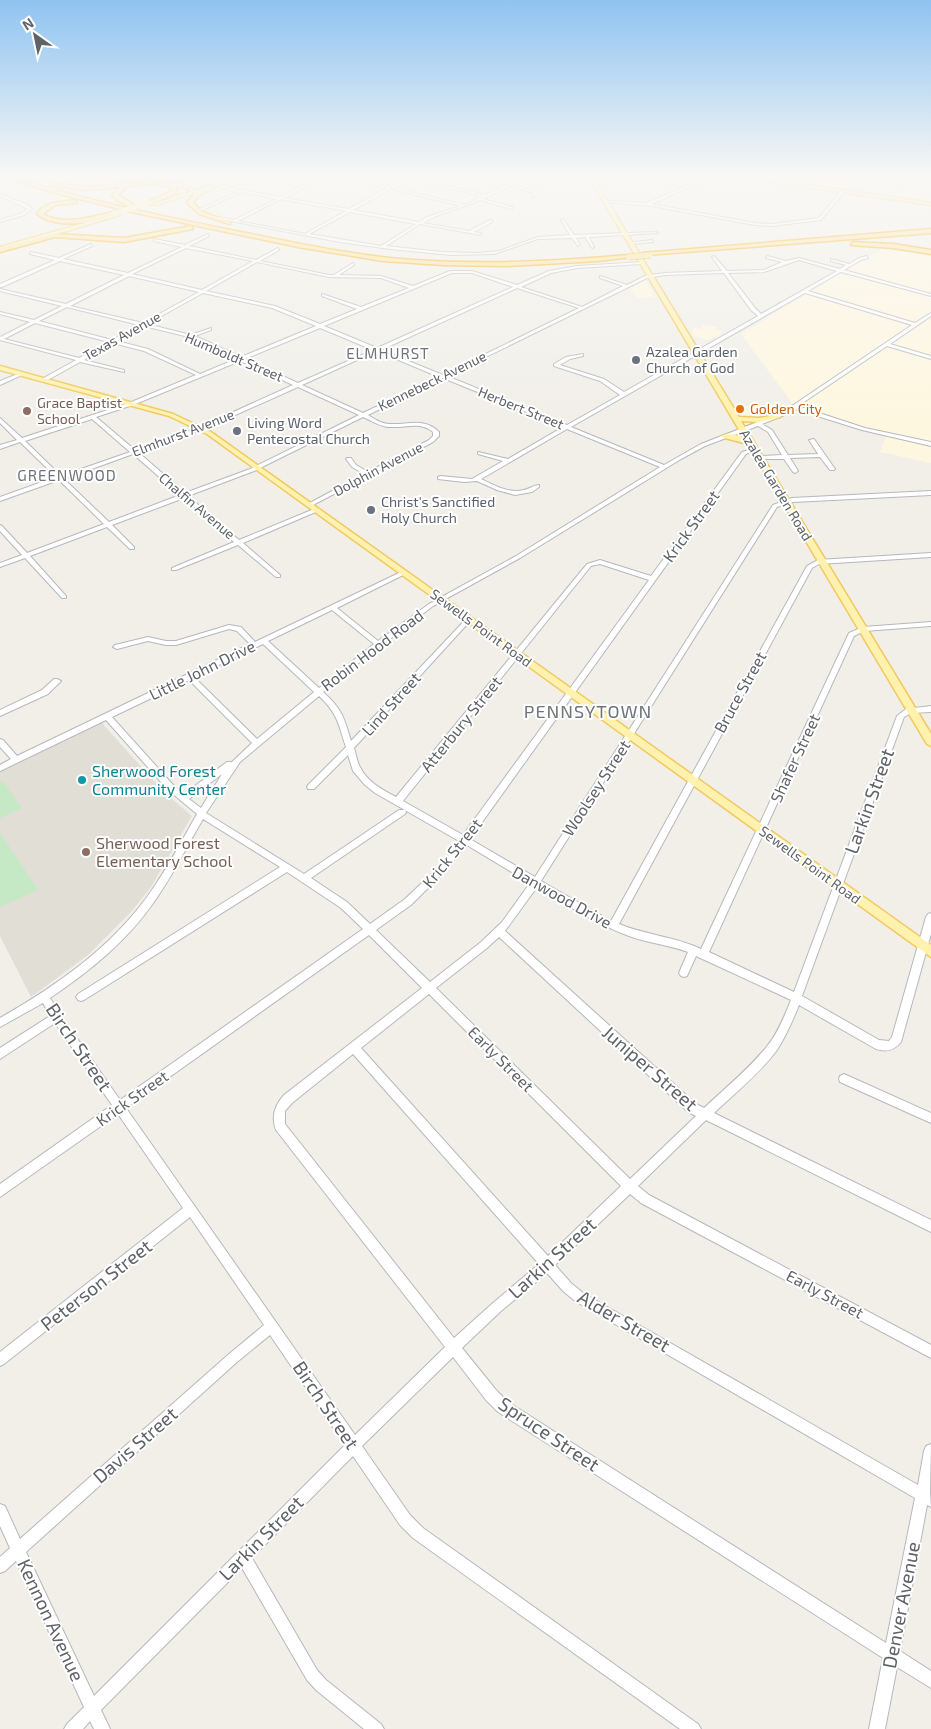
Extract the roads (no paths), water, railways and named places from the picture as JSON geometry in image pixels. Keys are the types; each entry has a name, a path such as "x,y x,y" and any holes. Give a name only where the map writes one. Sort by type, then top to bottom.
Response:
{"highway":[{"path":"372,257 432,263 511,264 596,257"},
{"path":"398,257 495,262 547,261 596,257"},
{"path":"454,257 557,257"}],"main road":[{"name":"Azalea Garden Road","path":"638,257 931,742"},
{"name":"Sewells Point Road","path":"0,368 131,404 202,428 927,949"},
{"path":"736,419 759,420 777,417"},
{"path":"725,437 735,438 752,446"}],"street":[{"name":"Herbert Street","path":"48,257 270,306 664,467"},
{"path":"0,288 64,257"},
{"path":"0,339 166,257"},
{"path":"235,257 334,276 374,276 412,287"},
{"name":"Texas Avenue","path":"44,380 265,257"},
{"path":"714,257 752,309 762,316"},
{"path":"767,257 786,262 802,260 931,295"},
{"path":"440,478 454,478 467,482 477,479 840,270 867,257"},
{"path":"832,260 849,265"},
{"name":"Kennebeck Avenue","path":"0,565 257,468 626,286 650,276 768,270 786,262"},
{"name":"Elmhurst Avenue","path":"0,499 202,428 550,272 563,269 642,263"},
{"path":"334,276 353,264"},
{"path":"0,448 131,404 449,272 462,270 474,272 582,308"},
{"path":"601,277 626,286"},
{"name":"Humboldt Street","path":"0,288 191,336 388,426 421,424 432,427"},
{"path":"804,291 915,324"},
{"path":"324,295 361,309"},
{"path":"0,313 154,353 199,375"},
{"name":"Robin Hood Road","path":"0,1023 45,997 90,963 138,916 163,880 236,760 378,644 440,599 506,564 664,467 703,445 777,417 795,407 931,314"},
{"path":"191,336 209,329"},
{"path":"0,339 122,371"},
{"path":"886,344 931,358"},
{"path":"581,355 568,358 556,365 602,380 623,394"},
{"path":"0,383 22,374"},
{"path":"795,407 843,423 931,444"},
{"name":"Chalfin Avenue","path":"93,418 278,576"},
{"path":"2,424 22,440 132,548"},
{"path":"758,424 770,431 795,471"},
{"name":"Dolphin Avenue","path":"309,505 434,439 436,432 432,427"},
{"path":"812,440 832,470"},
{"name":"Krick Street","path":"0,1191 423,890 445,866 744,453 752,446"},
{"path":"480,453 508,461"},
{"path":"760,458 822,455"},
{"path":"349,459 354,466 368,474"},
{"path":"477,479 513,493 525,493 537,486"},
{"path":"786,501 931,493"},
{"name":"Woolsey Street","path":"321,1074 461,965 499,931 536,882 772,508 786,501"},
{"path":"174,569 316,510"},
{"path":"0,527 64,597"},
{"path":"823,562 931,554"},
{"name":"Atterbury Street","path":"398,801 589,565 598,562 653,578"},
{"name":"Bruce Street","path":"613,926 809,567 823,562"},
{"name":"Little John Drive","path":"0,768 15,759 403,573"},
{"path":"332,607 378,644"},
{"name":"Lind Street","path":"311,787 349,749 469,619"},
{"path":"863,629 931,624"},
{"path":"117,647 148,640 176,643 229,627 238,629 259,642"},
{"name":"Shafer Street","path":"703,954 851,635 863,629"},
{"name":"Danwood Drive","path":"259,642 319,691 338,712 356,769 368,782 613,926 703,954 796,998 882,1046 888,1046 895,1042 927,949"},
{"path":"188,676 256,742"},
{"path":"0,713 45,692 57,681"},
{"path":"912,710 931,709"},
{"name":"Larkin Street","path":"72,1729 454,1347 547,1265 760,1062 773,1046 790,1016 901,716 912,710"},
{"name":"Early Street","path":"107,716 183,799 202,814 304,878 344,906 370,929 630,1187 661,1209 801,1281 931,1352"},
{"path":"0,742 15,759"},
{"path":"183,799 236,760"},
{"path":"304,878 402,812"},
{"path":"81,997 287,867"},
{"path":"927,949 931,917"},
{"name":"Juniper Street","path":"499,931 692,1108 931,1226"},
{"path":"684,973 694,950"},
{"name":"Birch Street","path":"45,997 56,1017 120,1106 405,1520 418,1533 693,1729"},
{"path":"0,1054 56,1017"},
{"name":"Alder Street","path":"354,1048 567,1287 579,1296 927,1498"},
{"name":"Spruce Street","path":"321,1074 283,1104 279,1112 280,1126 503,1407 931,1680"},
{"path":"844,1079 931,1118"},
{"name":"Peterson Street","path":"0,1360 191,1209"},
{"name":"Davis Street","path":"0,1566 233,1358 272,1326"},
{"name":"Denver Avenue","path":"877,1729 891,1653 927,1498 931,1451"},
{"name":"Kennon Avenue","path":"0,1511 102,1729"},
{"path":"243,1556 312,1675 320,1685 376,1729"}],"place":[{"name":"Azalea Garden Church of God","path":"636,360"},
{"name":"Golden City","path":"740,409"},
{"name":"Grace Baptist School","path":"27,411"},
{"name":"Living Word Pentecostal Church","path":"237,431"},
{"name":"Christ's Sanctified Holy Church","path":"371,510"},
{"name":"Sherwood Forest Community Center","path":"82,780"},
{"name":"Sherwood Forest Elementary School","path":"86,852"}],"district":[{"name":"ELMHURST","path":"388,354"},
{"name":"GREENWOOD","path":"67,476"},
{"name":"PENNSYTOWN","path":"588,712"}]}
